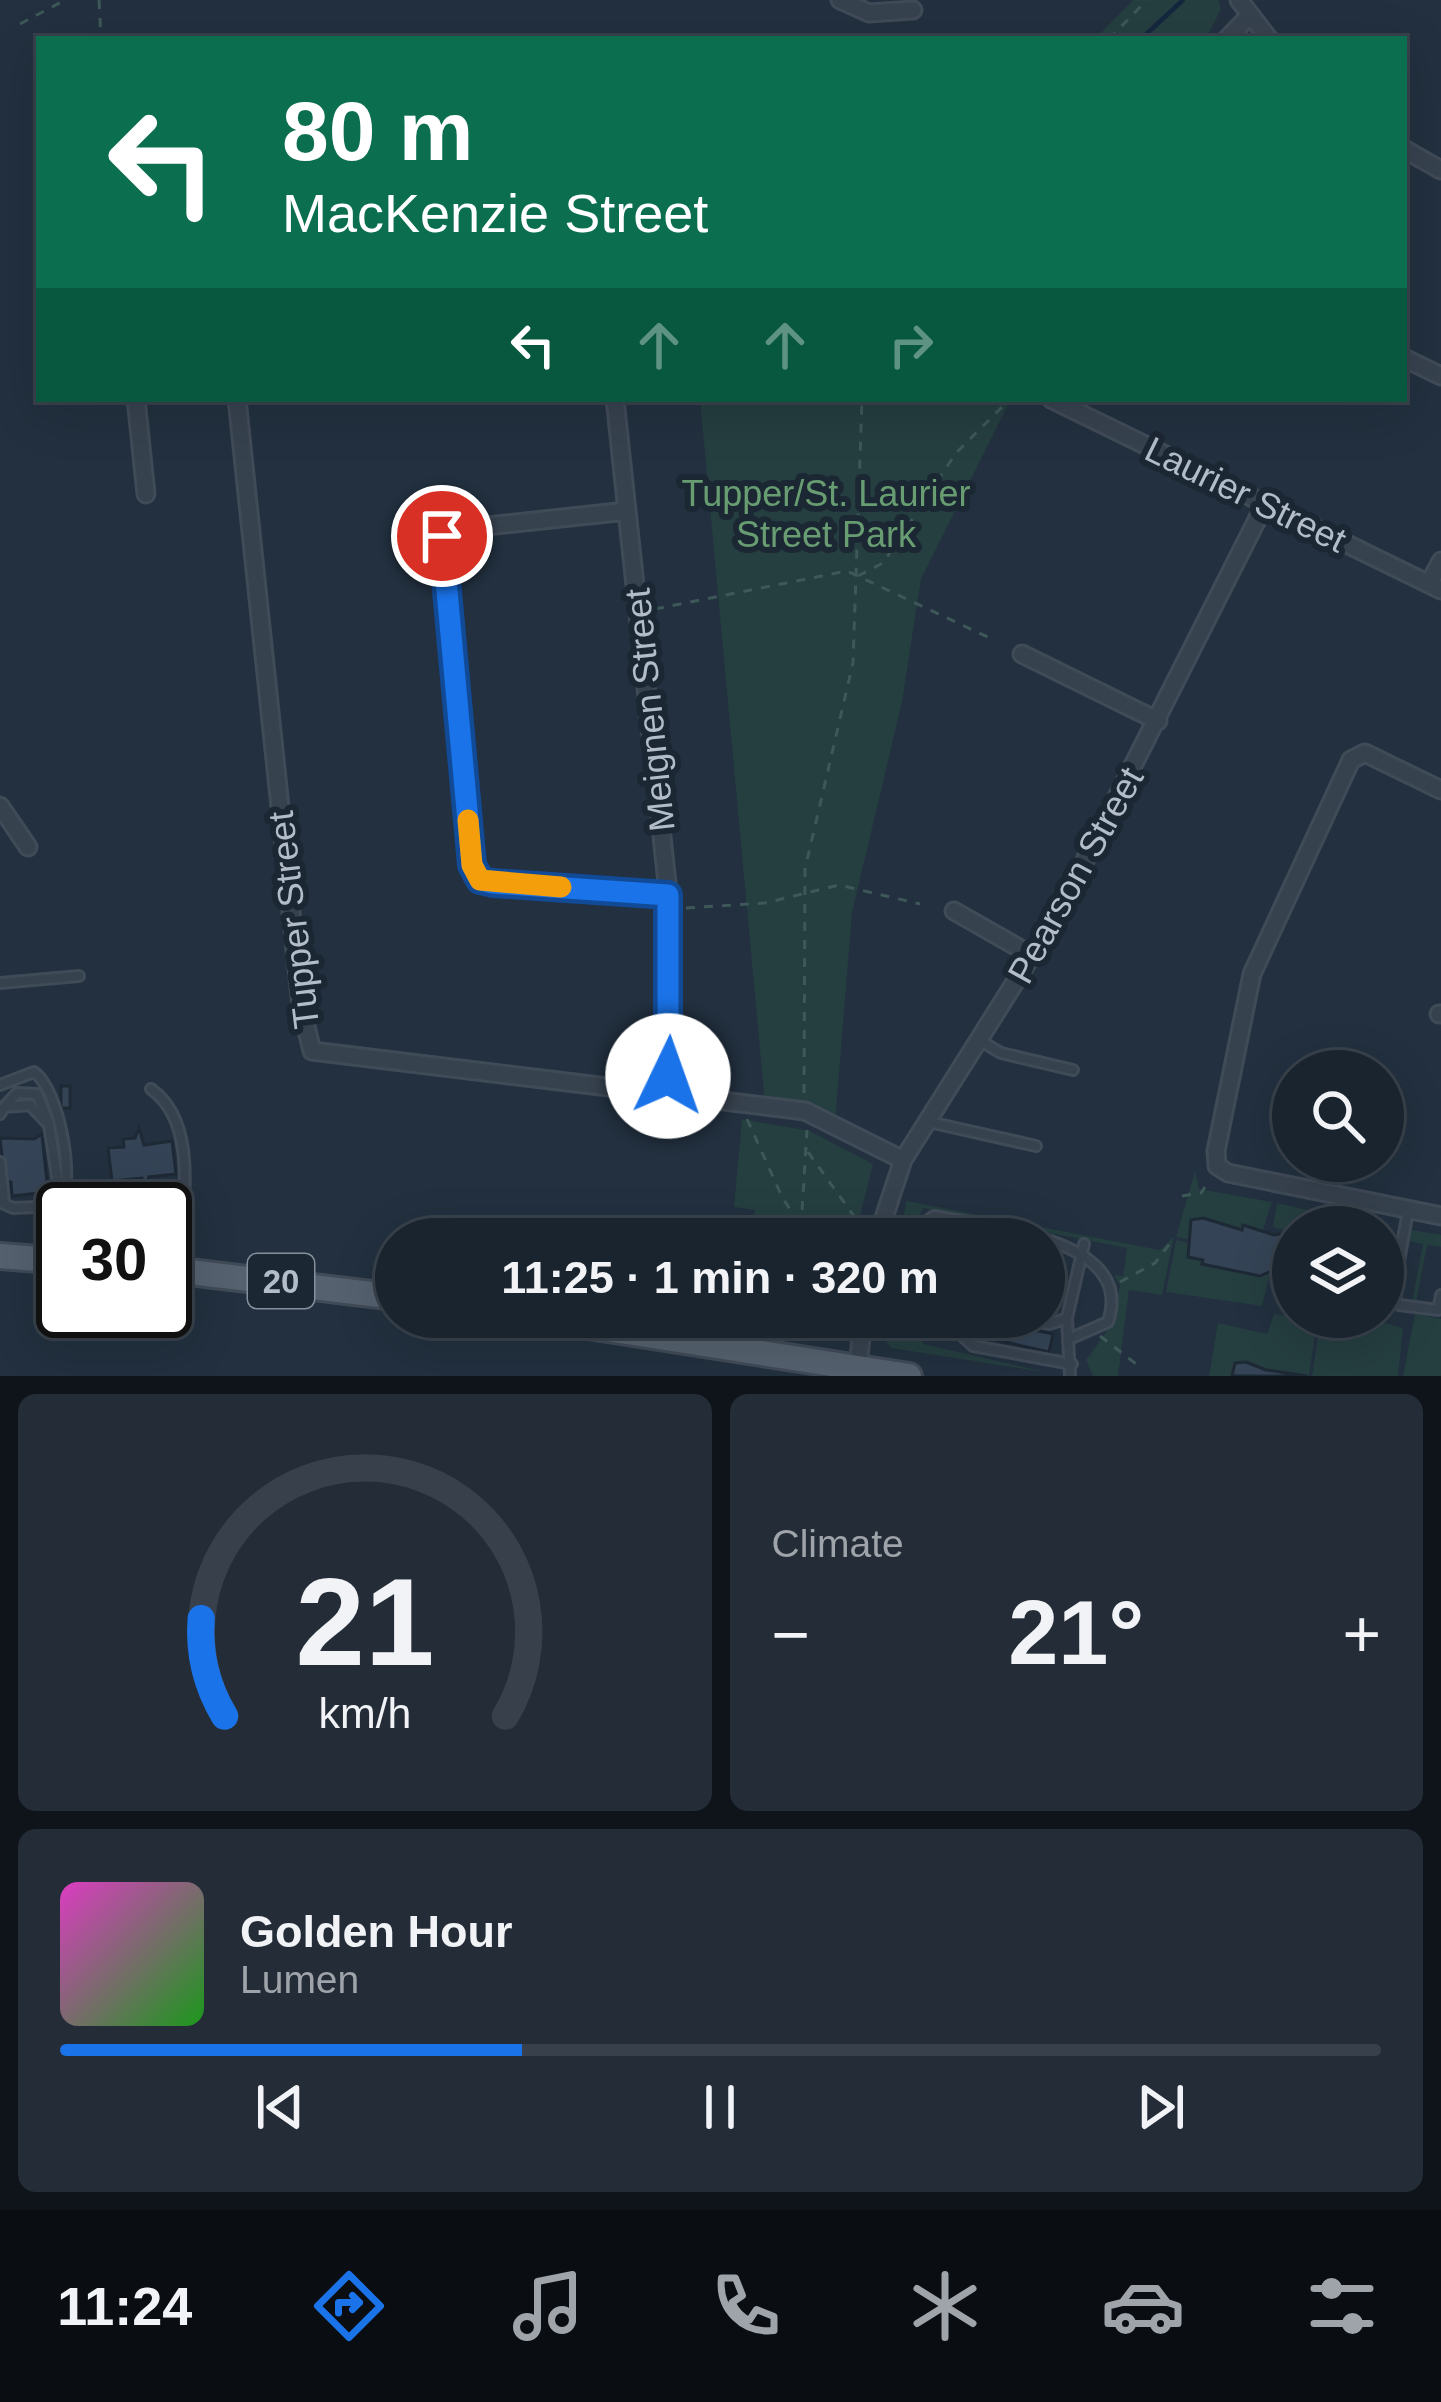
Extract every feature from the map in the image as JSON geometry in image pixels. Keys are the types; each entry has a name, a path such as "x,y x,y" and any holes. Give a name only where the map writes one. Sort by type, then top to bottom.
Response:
{"main road":[{"path":"0,1256 36,1259"},
{"name":"20","path":"192,1272 375,1295"},
{"path":"668,1338 909,1376"}],"street":[{"path":"840,0 869,13 914,10"},
{"path":"1239,0 1266,36"},
{"path":"1230,36 1249,16"},
{"path":"1407,151 1441,170"},
{"path":"1407,359 1441,376"},
{"path":"136,402 146,494"},
{"name":"Tupper Street","path":"237,402 306,1042 325,1055 805,1111 903,1160"},
{"name":"Meignen Street","path":"615,402 668,895 667,1094"},
{"name":"Laurier Street","path":"1057,402 1435,587"},
{"name":"Pearson Street","path":"884,1218 903,1160 1033,956 1158,721 1265,504"},
{"path":"627,511 459,529 442,536 472,865 480,880 493,883 668,895"},
{"path":"1435,587 1441,561"},
{"path":"1022,654 1158,721"},
{"path":"1441,790 1365,753 1351,760 1252,974 1216,1150 1217,1166 1228,1173 1441,1216"},
{"path":"0,806 28,847"},
{"path":"954,911 1033,956"},
{"path":"858,1367 861,1338"}],"lane":[{"path":"0,983 79,976"},
{"path":"980,1040 1001,1053 1073,1070"},
{"path":"0,1085 34,1072 44,1079 60,1121 67,1182"},
{"path":"151,1089 172,1106 183,1182"},
{"path":"2,1110 30,1106 50,1125 58,1182"},
{"path":"928,1121 1036,1146"},
{"path":"0,1162 2,1202 36,1209"},
{"path":"1408,1209 1393,1295 1399,1305 1423,1311 1438,1310 1441,1295"},
{"path":"1070,1376 1067,1318 1084,1244"},
{"path":"1065,1249 1112,1284 1110,1316 1095,1331 1069,1339"},
{"path":"966,1338 1072,1364"}],"path":[{"path":"20,24 65,0"},
{"path":"99,0 101,36"},
{"path":"1112,36 1147,0"},
{"path":"804,1096 809,844 849,690 862,402"},
{"path":"857,576 883,563 956,453 1007,402"},
{"path":"653,609 847,571 994,640"},
{"path":"685,908 765,903 839,885 920,904"},
{"path":"746,1118 796,1218"},
{"path":"802,1218 807,1128"},
{"path":"807,1151 855,1218"},
{"path":"1182,1196 1201,1193 1205,1187"},
{"path":"1112,1284 1155,1263 1174,1238"},
{"path":"1095,1331 1140,1366"}],"green space":[{"path":"1133,0 1218,0 1221,9 1208,36 1098,36"},
{"name":"Tupper/St. Laurier Street Park","path":"700,402 1010,402 921,579 902,702 852,913 835,1123 765,1104"},
{"path":"742,1119 810,1131 873,1164 860,1218 754,1218 755,1210 734,1207"},
{"path":"1195,1171 1199,1189 1272,1202 1263,1230 1191,1220 1192,1240 1176,1237"},
{"path":"906,1201 994,1218 923,1208 918,1218 903,1218"},
{"path":"1412,1230 1441,1235 1441,1247 1427,1245 1416,1303 1412,1302 1423,1244 1409,1241"},
{"path":"1065,1232 1160,1250 1174,1236 1162,1295 1129,1290 1118,1376 1093,1376 1086,1360 1112,1324 1120,1285 1114,1275 1123,1276 1127,1248 1065,1236"},
{"path":"1176,1240 1191,1243 1203,1265 1270,1274 1262,1306 1166,1292"},
{"path":"1415,1314 1441,1319 1441,1376 1403,1376"},
{"path":"1272,1320 1272,1338 1315,1338 1309,1376 1235,1363 1232,1376 1209,1376 1218,1323 1267,1334"},
{"path":"883,1338 920,1338 924,1344 1049,1373 891,1348"},
{"path":"1318,1338 1402,1338 1398,1376 1312,1376"}],"building":[{"path":"61,1086 70,1086 70,1108 61,1108"},
{"path":"139,1128 144,1145 172,1141 176,1174 149,1177 147,1182 142,1178 112,1181 108,1148 124,1147 123,1139 135,1138"},
{"path":"42,1134 47,1182 36,1182 36,1193 12,1196 11,1182 5,1182 0,1138 34,1139"},
{"path":"1203,1218 1242,1230 1243,1225 1272,1234 1272,1271 1260,1276 1188,1257 1191,1220"},
{"path":"988,1338 1052,1338 1049,1352"},
{"path":"1235,1363 1307,1376 1232,1376"}],"waterway":[{"path":"1144,36 1183,0"}],"slow traffic":[{"path":"468,820 472,865 480,880 561,887"}],"route":[{"path":"442,536 472,865 480,880 493,883 668,895 668,1076"}]}
